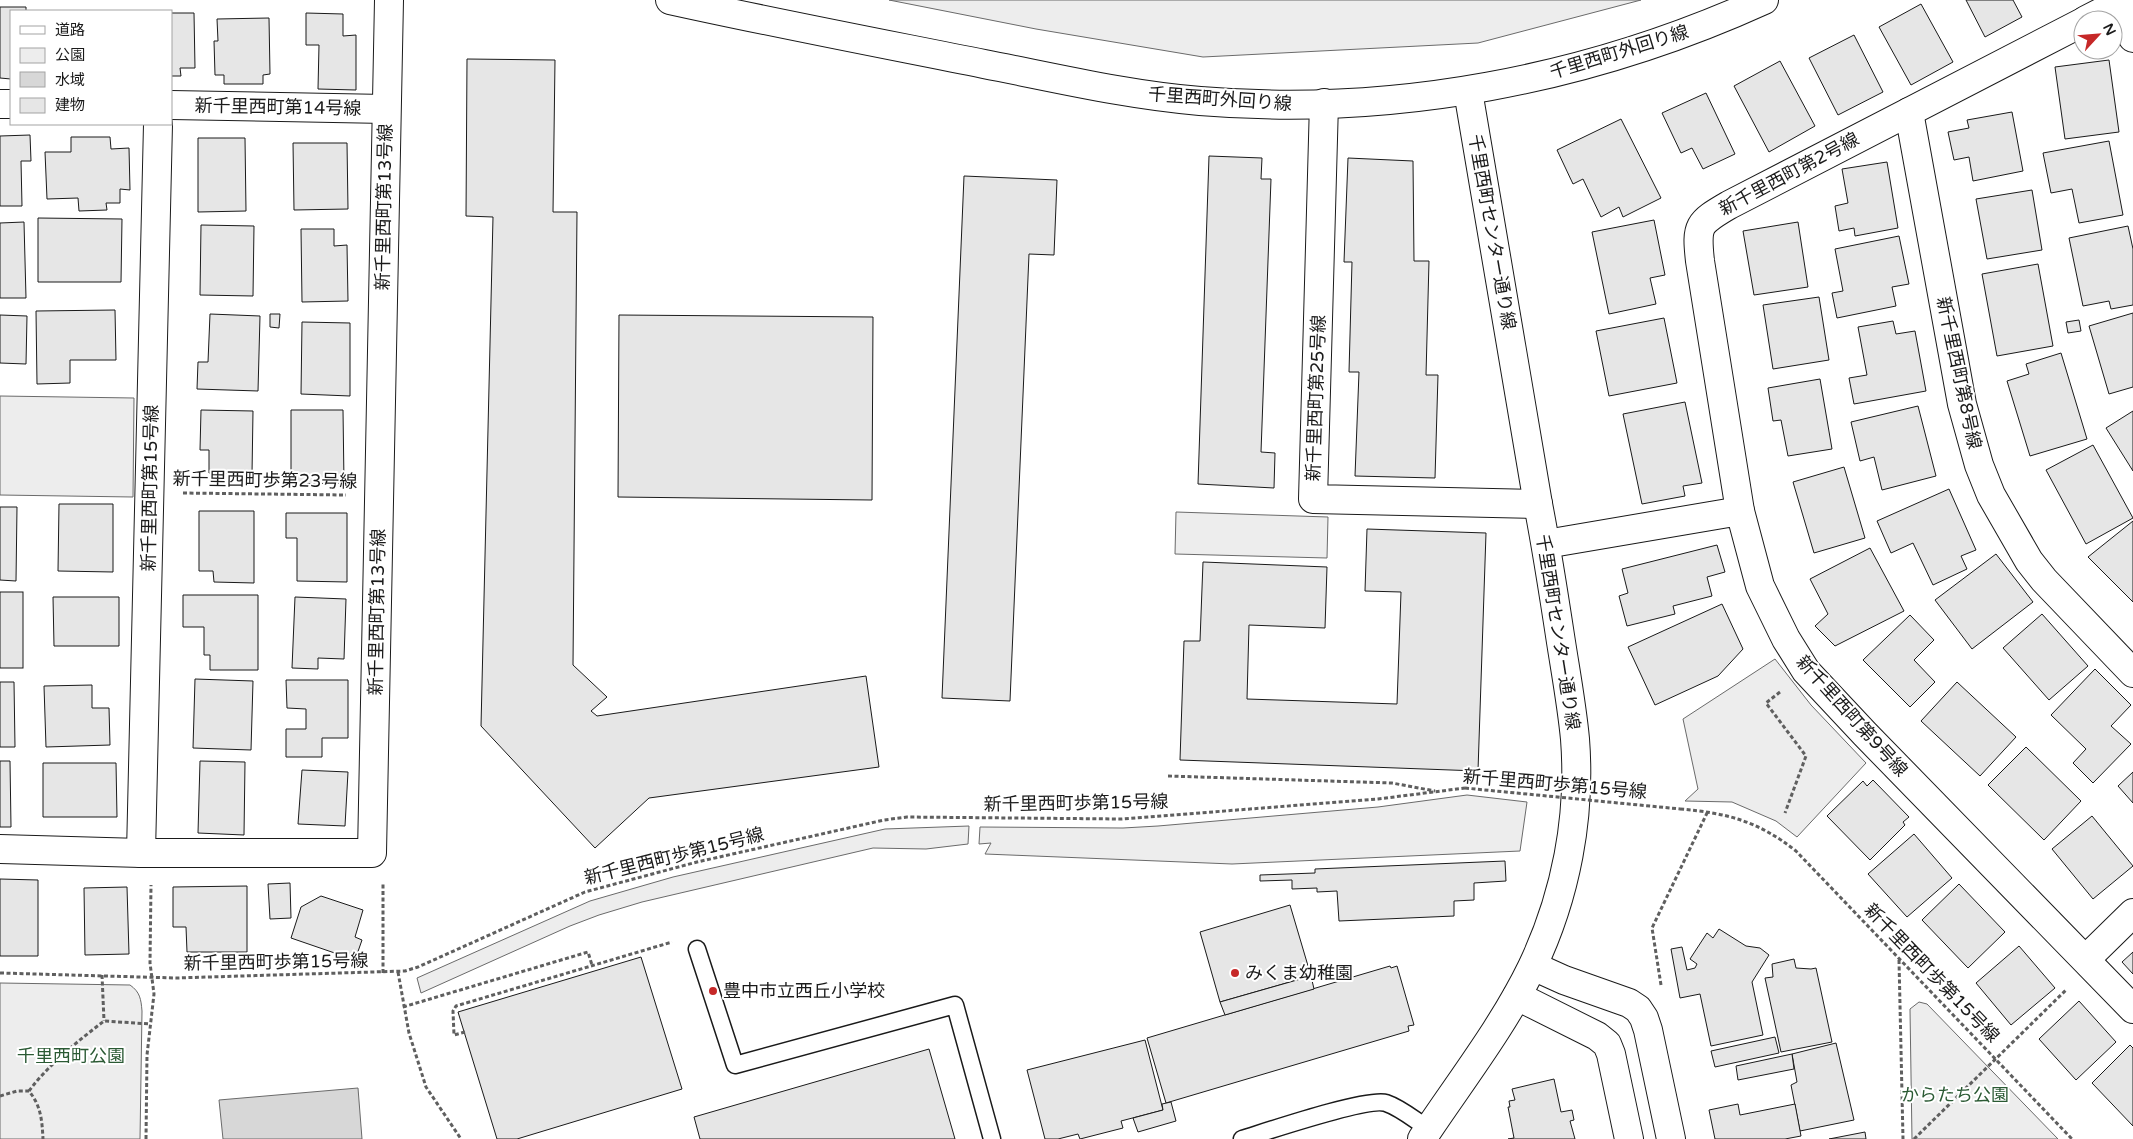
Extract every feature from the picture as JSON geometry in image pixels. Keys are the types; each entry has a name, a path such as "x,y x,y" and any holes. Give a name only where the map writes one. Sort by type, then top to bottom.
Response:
{"street":[{"name":"新千里西町第13号線","path":"372,853 389,0"},
{"name":"千里西町外回り線","path":"670,0 1116,91 1202,101 1281,104 1414,98 1468,91 1618,56 1702,27 1764,0"},
{"path":"2106,10 2126,0 2133,38"},
{"name":"新千里西町第2号線","path":"1740,511 1700,261 1698,236 1700,226 1707,217 1729,204 2073,27"},
{"name":"千里西町センター通り線","path":"1425,1134 1517,996 1532,966 1551,922 1561,891 1574,822 1577,790 1575,739 1546,544 1468,91"},
{"name":"新千里西町第25号線","path":"1324,103 1313,499 1538,504"},
{"name":"新千里西町第14号線","path":"172,105 386,109"},
{"name":"新千里西町第8号線","path":"1909,112 1962,404 1979,465 1991,495 2029,561 2044,580 2133,673"},
{"name":"新千里西町第15号線","path":"141,853 158,125"},
{"path":"1546,544 1740,511"},
{"name":"新千里西町第9号線","path":"1740,511 1760,586 1772,614 1806,671 1872,742 2133,1009"},
{"path":"0,849 141,853 372,853"},
{"path":"2086,959 2133,913"},
{"path":"1532,966 1564,980 1620,999 1638,1009 1644,1018 1648,1030 1671,1139"},
{"path":"1517,996 1597,1036 1607,1044 1611,1054 1629,1139"}],"lane":[{"path":"697,949 735,1065 955,1005 992,1139"},
{"path":"1247,1138 1288,1124 1372,1102 1386,1103 1425,1134"},
{"path":"1277,1139 1280,1132 1288,1124"}],"path":[{"name":"新千里西町歩第23号線","path":"150,492 379,496"},
{"path":"1770,700 1766,703 1806,756 1785,813"},
{"path":"1168,776 1392,783 1438,792"},
{"name":"新千里西町歩第15号線","path":"0,973 152,978 398,972 418,967 585,892 697,862 884,820 907,817 1122,819 1378,799 1465,788 1708,811 1749,822 1783,841 1796,851 2072,1139"},
{"path":"1662,991 1652,928 1708,811"},
{"path":"141,853 151,867 150,963 154,994 147,1072 146,1139"},
{"path":"372,853 383,874 383,973"},
{"path":"465,1032 454,1035 453,1011 456,1006 693,936 697,949"},
{"path":"403,1006 588,952 592,965"},
{"path":"1899,959 1902,1139"},
{"path":"1914,1139 2077,980 2086,959"},
{"path":"398,972 403,1006 426,1087 461,1139"},
{"path":"102,975 104,1021"},
{"path":"30,1091 38,1079 104,1021 150,1024"},
{"path":"0,1096 16,1091 30,1091"},
{"path":"30,1091 37,1101 42,1118 42,1139"}],"green space":[{"path":"889,0 1641,0 1478,43 1203,57 1036,29"},
{"path":"0,396 134,398 133,497 0,495"},
{"path":"1176,512 1328,517 1327,558 1175,554"},
{"path":"1775,659 1811,705 1866,763 1797,837 1776,821 1732,802 1685,801 1698,789 1683,719"},
{"path":"1467,795 1527,802 1520,851 1232,864 985,854 991,843 979,844 980,827 1123,828 1158,826 1378,807"},
{"path":"969,826 968,844 926,849 873,848 642,902 599,915 570,926 421,993 417,978 590,901 673,877 885,829"},
{"name":"千里西町公園","path":"0,983 130,985 136,990 142,1011 140,1139 0,1139"},
{"name":"からたち公園","path":"1919,1002 1927,1004 2058,1139 1912,1139 1910,1009"}],"water":[{"path":"358,1088 362,1139 223,1139 219,1100"}],"building":[{"path":"1966,0 2013,0 2022,17 1985,37"},
{"path":"1921,4 1953,62 1911,85 1879,27"},
{"path":"0,7 26,7 26,10 10,10 10,79 0,78"},
{"path":"172,13 194,13 195,68 180,68 181,76 172,76"},
{"path":"306,13 343,14 343,36 356,35 356,90 318,89 319,45 306,45"},
{"path":"269,18 270,74 263,75 263,84 224,84 224,75 215,75 214,41 218,41 217,19"},
{"path":"1854,35 1883,92 1838,115 1809,58"},
{"path":"467,59 555,60 553,212 577,212 573,665 607,697 591,711 597,716 866,676 879,767 649,798 595,848 481,726 493,217 466,216"},
{"path":"2109,60 2119,132 2065,139 2055,67"},
{"path":"1780,61 1815,126 1769,152 1734,86"},
{"path":"1706,93 1735,154 1703,169 1692,148 1681,153 1662,113"},
{"path":"2012,112 2023,171 1973,181 1969,157 1954,160 1948,132 1969,128 1967,120"},
{"path":"1621,119 1661,198 1623,217 1619,207 1601,217 1583,179 1573,184 1557,150"},
{"path":"30,135 31,161 21,161 22,206 0,206 0,136"},
{"path":"71,137 110,137 111,149 129,148 130,190 120,189 120,203 106,203 107,210 79,211 78,198 47,199 45,152 71,152"},
{"path":"198,138 245,138 246,211 198,212"},
{"path":"2109,141 2123,215 2079,223 2072,189 2051,193 2043,153"},
{"path":"293,143 347,143 348,209 294,210"},
{"path":"1209,156 1262,158 1261,179 1271,179 1261,452 1275,453 1274,488 1198,484"},
{"path":"1348,158 1413,161 1414,261 1429,261 1426,375 1438,375 1435,478 1355,476 1359,372 1349,372 1352,262 1344,262"},
{"path":"1887,162 1898,228 1855,236 1854,228 1839,231 1835,206 1848,203 1842,169"},
{"path":"964,176 1057,180 1054,255 1029,254 1010,701 942,698"},
{"path":"2032,190 2042,250 1987,259 1976,199"},
{"path":"38,218 122,219 121,282 38,282"},
{"path":"1654,220 1665,275 1650,278 1656,304 1609,314 1592,232"},
{"path":"24,222 26,298 0,298 0,223"},
{"path":"1798,222 1808,287 1754,295 1743,231"},
{"path":"201,225 254,226 253,296 200,295"},
{"path":"2128,226 2133,249 2133,305 2111,309 2109,301 2083,306 2069,238"},
{"path":"301,229 334,229 334,246 347,245 348,301 302,302"},
{"path":"1899,236 1909,284 1892,287 1896,306 1837,318 1832,293 1843,291 1835,249"},
{"path":"2038,264 2053,346 1997,356 1982,274"},
{"path":"1819,297 1829,360 1773,369 1763,305"},
{"path":"115,310 116,360 70,360 70,383 37,384 36,311"},
{"path":"2133,313 2133,387 2109,394 2089,326"},
{"path":"210,314 260,316 258,391 197,389 198,362 208,362"},
{"path":"270,314 280,314 279,328 270,327"},
{"path":"0,315 27,316 26,364 0,363"},
{"path":"619,315 873,317 872,500 618,497"},
{"path":"1664,318 1677,383 1609,396 1596,331"},
{"path":"2079,320 2081,331 2068,333 2066,322"},
{"path":"1893,321 1896,334 1915,331 1926,391 1854,404 1849,378 1867,375 1858,327"},
{"path":"302,322 350,323 350,396 301,394"},
{"path":"2061,353 2087,439 2030,456 2007,381 2029,374 2026,364"},
{"path":"1820,379 1832,449 1788,456 1781,420 1773,421 1768,388"},
{"path":"1685,402 1702,483 1683,486 1685,496 1642,504 1623,414"},
{"path":"1918,406 1936,476 1882,490 1874,457 1860,461 1851,422"},
{"path":"201,410 253,411 252,474 209,473 209,450 200,450"},
{"path":"291,410 343,410 344,483 291,484"},
{"path":"2133,411 2133,471 2106,428"},
{"path":"2093,445 2133,518 2086,544 2046,470"},
{"path":"1844,467 1865,538 1814,553 1793,482"},
{"path":"1949,489 1976,550 1961,556 1967,569 1933,585 1913,543 1891,553 1877,521"},
{"path":"59,504 113,504 113,572 58,571"},
{"path":"0,507 17,507 16,581 0,580"},
{"path":"199,511 254,511 254,583 214,582 213,571 199,571"},
{"path":"286,513 347,513 347,582 297,581 297,538 286,538"},
{"path":"2133,521 2133,602 2088,557"},
{"path":"1367,529 1486,533 1478,771 1180,760 1184,641 1200,641 1203,562 1327,567 1325,628 1249,625 1247,699 1397,704 1401,592 1365,591"},
{"path":"1717,545 1725,572 1707,577 1712,596 1673,606 1675,614 1627,626 1619,596 1628,593 1622,569"},
{"path":"1870,548 1904,611 1835,646 1815,626 1828,614 1810,579"},
{"path":"1996,554 2033,602 1972,649 1935,600"},
{"path":"0,592 23,592 23,668 0,668"},
{"path":"183,595 258,595 258,670 210,670 210,655 204,655 204,627 183,627"},
{"path":"53,597 119,597 119,646 54,646"},
{"path":"295,597 346,599 344,659 318,658 318,669 292,668"},
{"path":"1722,604 1743,649 1718,676 1655,705 1628,647"},
{"path":"2042,614 2088,666 2049,700 2003,648"},
{"path":"1910,615 1934,640 1914,660 1935,682 1910,707 1863,660"},
{"path":"2095,669 2131,705 2111,726 2131,744 2093,783 2073,763 2086,749 2051,715"},
{"path":"195,679 253,681 251,750 193,748"},
{"path":"286,680 348,680 348,738 322,738 322,757 286,757 286,729 306,729 306,709 287,708"},
{"path":"0,682 14,682 15,747 0,747"},
{"path":"1957,682 2016,737 1980,776 1921,721"},
{"path":"92,685 92,708 109,708 110,745 46,747 44,686"},
{"path":"2026,747 2081,801 2044,840 1988,785"},
{"path":"0,761 10,761 11,827 0,827"},
{"path":"200,761 245,762 244,835 198,833"},
{"path":"43,763 116,763 117,817 43,817"},
{"path":"302,770 348,772 345,826 298,824"},
{"path":"2133,772 2133,803 2118,786"},
{"path":"1873,780 1909,817 1903,822 1905,825 1870,860 1827,816 1863,781 1867,786"},
{"path":"2092,816 2133,866 2093,899 2052,849"},
{"path":"1914,834 1952,878 1907,917 1868,874"},
{"path":"1505,861 1506,881 1474,883 1474,900 1454,901 1454,916 1339,921 1337,891 1317,892 1317,888 1292,889 1292,880 1260,881 1260,875 1315,873 1315,869"},
{"path":"0,879 38,880 38,956 0,956"},
{"path":"290,883 291,918 270,919 268,884"},
{"path":"1959,884 2005,932 1968,968 1922,920"},
{"path":"247,886 247,952 187,952 186,927 173,927 173,887"},
{"path":"127,887 129,954 85,955 84,888"},
{"path":"321,896 363,910 355,937 362,940 355,960 291,938 301,907"},
{"path":"1290,905 1311,976 1220,1002 1200,932"},
{"path":"1719,929 1746,946 1760,948 1769,955 1752,982 1763,1035 1711,1046 1700,994 1680,998 1671,949 1682,947 1687,970 1695,968 1697,964 1690,959 1707,933 1713,938"},
{"path":"2019,946 2055,988 2011,1025 1976,983"},
{"path":"2133,952 2133,974 2122,962"},
{"path":"641,957 682,1089 517,1139 497,1139 458,1012"},
{"path":"1794,959 1796,968 1816,968 1832,1042 1781,1052 1765,978 1773,977 1772,964"},
{"path":"1390,966 1391,968 1397,966 1414,1025 1408,1026 1409,1031 1166,1103 1147,1038"},
{"path":"1311,976 1314,989 1225,1015 1220,1002"},
{"path":"2079,1001 2116,1042 2076,1080 2039,1039"},
{"path":"1775,1037 1779,1053 1715,1067 1711,1051"},
{"path":"1145,1040 1163,1110 1121,1121 1123,1128 1080,1139 1078,1134 1058,1139 1045,1139 1027,1070"},
{"path":"1836,1043 1854,1120 1800,1131 1791,1085 1797,1082 1792,1054"},
{"path":"2130,1045 2133,1048 2133,1126 2092,1083"},
{"path":"929,1049 955,1139 700,1139 694,1117"},
{"path":"1792,1054 1794,1069 1738,1080 1736,1066"},
{"path":"1554,1079 1561,1112 1572,1110 1574,1120 1570,1121 1575,1139 1508,1139 1514,1138 1508,1107 1510,1107 1509,1101 1515,1100 1512,1089"},
{"path":"1171,1102 1176,1121 1138,1132 1133,1118 1163,1110 1162,1104"},
{"path":"1738,1104 1740,1115 1795,1104 1801,1136 1785,1139 1715,1139 1709,1110"},
{"path":"1865,1132 1866,1139 1829,1139"}],"place":[{"name":"みくま幼稚園","path":"1235,973"},
{"name":"豊中市立西丘小学校","path":"713,991"}]}
